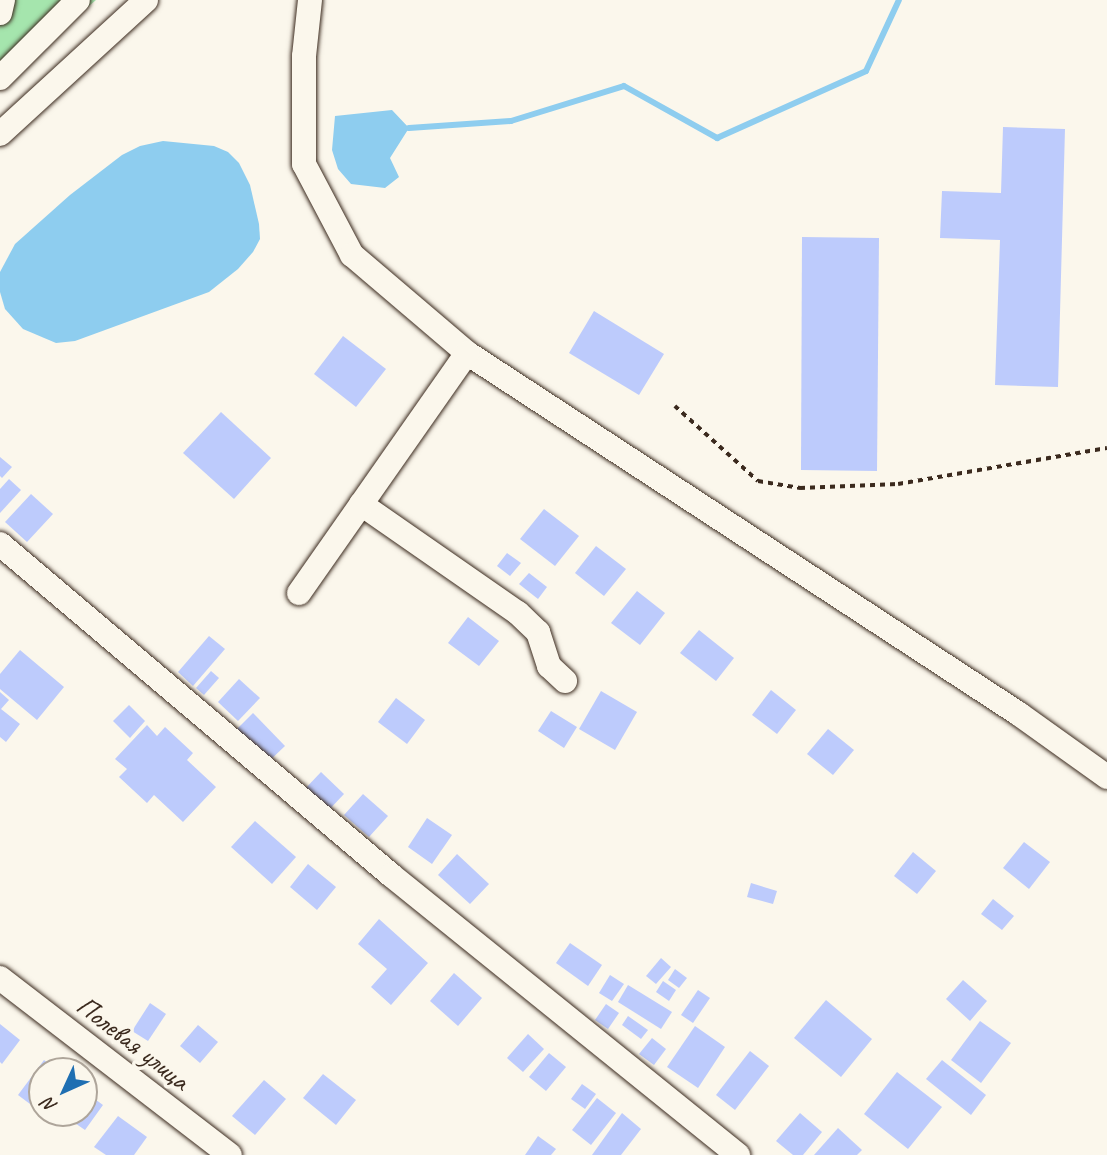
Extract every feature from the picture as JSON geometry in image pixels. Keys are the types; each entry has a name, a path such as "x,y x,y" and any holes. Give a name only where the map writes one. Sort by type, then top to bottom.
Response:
{"street":[{"path":"0,13 3,0"},
{"path":"0,78 78,0"},
{"path":"0,133 146,0"},
{"path":"310,0 304,56 304,164 352,255 467,353 1018,714 1107,777"},
{"path":"299,593 467,353"},
{"path":"361,504 518,613 538,632 549,666 565,681"},
{"path":"0,544 391,875 738,1155"},
{"name":"Полевая улица","path":"0,978 230,1155"}],"path":[{"path":"675,406 758,481 800,488 898,484 1107,448"}],"green space":[{"path":"0,0 96,0 0,83"}],"water":[{"path":"392,110 409,128 390,158 399,177 385,188 351,184 338,169 332,150 335,116"},
{"path":"163,141 214,146 228,152 239,163 250,185 259,224 260,239 253,252 238,269 209,292 75,341 56,343 23,329 5,309 0,292 0,272 15,244 70,195 122,155 140,146"}],"building":[{"path":"1003,127 1065,129 1058,387 995,385 1000,240 940,238 942,191 1001,193"},
{"path":"802,237 879,238 877,471 801,470"},
{"path":"594,311 664,354 639,395 569,353"},
{"path":"343,336 386,369 356,407 314,374"},
{"path":"221,412 271,458 234,499 183,453"},
{"path":"0,457 12,467 2,478 0,476"},
{"path":"9,479 21,490 0,513 0,489"},
{"path":"31,494 53,514 27,542 5,522"},
{"path":"544,509 579,536 555,566 520,539"},
{"path":"596,546 626,569 604,596 575,573"},
{"path":"507,553 521,563 510,576 497,566"},
{"path":"529,573 547,587 538,599 519,584"},
{"path":"637,591 665,613 640,645 611,623"},
{"path":"468,617 499,641 479,666 448,643"},
{"path":"699,630 734,658 716,681 680,653"},
{"path":"209,636 225,649 193,686 178,672"},
{"path":"20,650 64,687 37,720 0,689 0,674"},
{"path":"211,671 219,678 204,695 196,688"},
{"path":"239,679 260,698 238,721 218,702"},
{"path":"771,690 796,710 777,734 752,715"},
{"path":"601,691 637,712 615,750 579,729"},
{"path":"0,692 9,700 1,709 20,724 6,742 0,737"},
{"path":"396,698 425,720 407,744 378,722"},
{"path":"129,705 145,721 130,738 113,721"},
{"path":"551,711 577,727 564,748 538,731"},
{"path":"253,713 285,746 266,764 235,731"},
{"path":"147,725 157,736 165,727 193,753 187,760 216,787 183,822 154,795 147,803 119,777 127,769 115,759"},
{"path":"828,729 854,750 833,775 807,754"},
{"path":"321,772 344,794 326,813 303,791"},
{"path":"363,794 388,816 369,837 344,815"},
{"path":"427,818 452,835 432,864 408,847"},
{"path":"255,821 296,857 272,884 231,847"},
{"path":"1024,842 1050,862 1029,889 1003,868"},
{"path":"913,852 936,871 917,894 894,876"},
{"path":"457,854 489,884 470,904 438,875"},
{"path":"308,864 336,887 317,910 290,887"},
{"path":"751,883 777,891 773,904 747,897"},
{"path":"993,899 1014,916 1002,930 981,914"},
{"path":"379,919 428,963 391,1005 371,987 387,969 358,944"},
{"path":"570,943 602,965 588,986 556,963"},
{"path":"661,958 671,967 656,984 646,976"},
{"path":"675,969 687,978 679,988 668,980"},
{"path":"454,973 482,998 458,1026 430,1001"},
{"path":"610,975 624,984 612,1001 599,993"},
{"path":"963,980 987,1001 970,1021 946,999"},
{"path":"663,981 676,990 669,1001 656,992"},
{"path":"628,985 672,1012 661,1029 618,1002"},
{"path":"698,990 710,998 693,1023 681,1015"},
{"path":"826,1000 872,1039 841,1077 794,1038"},
{"path":"150,1003 166,1014 148,1041 132,1031"},
{"path":"606,1004 619,1013 608,1029 595,1020"},
{"path":"628,1016 648,1030 641,1039 622,1025"},
{"path":"980,1021 1011,1043 981,1083 951,1060"},
{"path":"0,1024 20,1040 2,1064 0,1062"},
{"path":"198,1025 218,1042 200,1063 180,1046"},
{"path":"695,1026 725,1047 698,1088 667,1067"},
{"path":"528,1034 544,1049 523,1072 507,1058"},
{"path":"652,1038 666,1049 654,1065 639,1054"},
{"path":"750,1051 769,1066 735,1110 716,1095"},
{"path":"549,1053 566,1067 546,1091 529,1077"},
{"path":"942,1060 986,1095 971,1115 926,1079"},
{"path":"897,1072 942,1107 908,1149 864,1114"},
{"path":"323,1074 356,1100 336,1125 303,1098"},
{"path":"264,1080 286,1099 255,1135 232,1116"},
{"path":"28,1082 28,1102 18,1095"},
{"path":"582,1084 596,1094 585,1109 571,1099"},
{"path":"597,1098 616,1113 591,1145 572,1130"},
{"path":"622,1113 641,1129 621,1155 592,1155"},
{"path":"800,1113 822,1132 803,1155 793,1155 776,1141"},
{"path":"118,1116 147,1137 134,1155 106,1155 94,1147"},
{"path":"838,1128 862,1150 857,1155 814,1155"},
{"path":"538,1136 556,1149 551,1155 525,1155"}],"waterway":[{"path":"409,128 511,121 624,86 717,138 866,71 899,0"}]}
